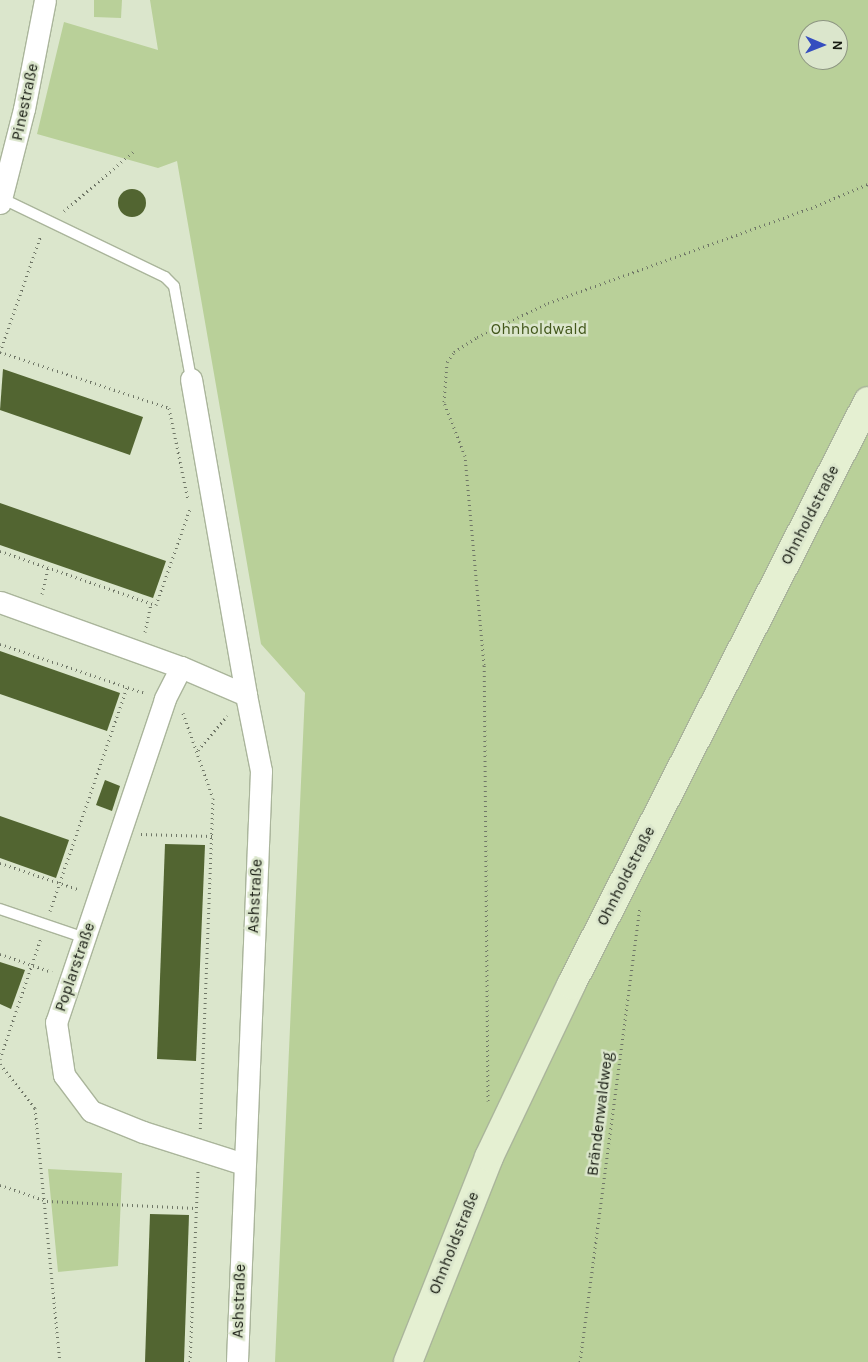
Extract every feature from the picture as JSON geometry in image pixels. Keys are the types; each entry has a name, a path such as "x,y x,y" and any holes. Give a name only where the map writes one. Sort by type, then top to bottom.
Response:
{"main road":[{"name":"Ohnholdstraße","path":"408,1362 489,1157 629,872 868,402"}],"street":[{"name":"Pinestraße","path":"1,200 24,109 45,0"},
{"name":"Ashstraße","path":"192,379 260,771 243,1164 237,1362"},
{"path":"0,602 181,667 246,695"},
{"name":"Poplarstraße","path":"181,667 165,699 56,1022 64,1075 91,1111 199,1152 243,1164"}],"lane":[{"path":"1,200 165,277 174,286 192,379"},
{"path":"0,909 85,938"}],"path":[{"path":"488,1108 484,665 465,456 444,402 447,362 454,352 477,337 548,303 811,208 868,184"},
{"path":"0,352 169,408 191,511 156,605 0,551"},
{"path":"37,615 48,568"},
{"path":"140,652 151,603"},
{"path":"0,644 165,699 180,706 198,750 213,798 190,1362"},
{"path":"0,1059 127,687"},
{"path":"198,750 246,695"},
{"path":"136,834 212,836"},
{"path":"0,863 99,897"},
{"name":"Brändenwaldweg","path":"580,1362 638,936 640,903 629,872"},
{"path":"0,954 70,978"},
{"path":"0,1064 35,1108 47,1201 60,1362"},
{"path":"0,1185 47,1201 196,1208"}],"green space":[{"path":"94,0 122,0 121,18 94,17"},
{"name":"Ohnholdwald","path":"150,0 868,0 868,1362 275,1362 305,693 261,644 177,161 158,168 37,134 64,22 158,50"},
{"path":"48,1169 122,1173 118,1266 58,1272"}],"building":[{"path":"132,189 142,193 146,203 142,213 132,217 122,213 118,203 122,193"},
{"path":"3,369 143,417 130,455 0,410"},
{"path":"0,503 166,561 153,598 0,545"},
{"path":"0,651 120,693 107,731 0,694"},
{"path":"105,780 120,786 112,811 96,805"},
{"path":"0,816 69,840 56,878 0,858"},
{"path":"165,844 205,845 196,1061 157,1059"},
{"path":"0,962 25,970 11,1009 0,1004"},
{"path":"150,1214 189,1215 184,1362 145,1362"}]}
